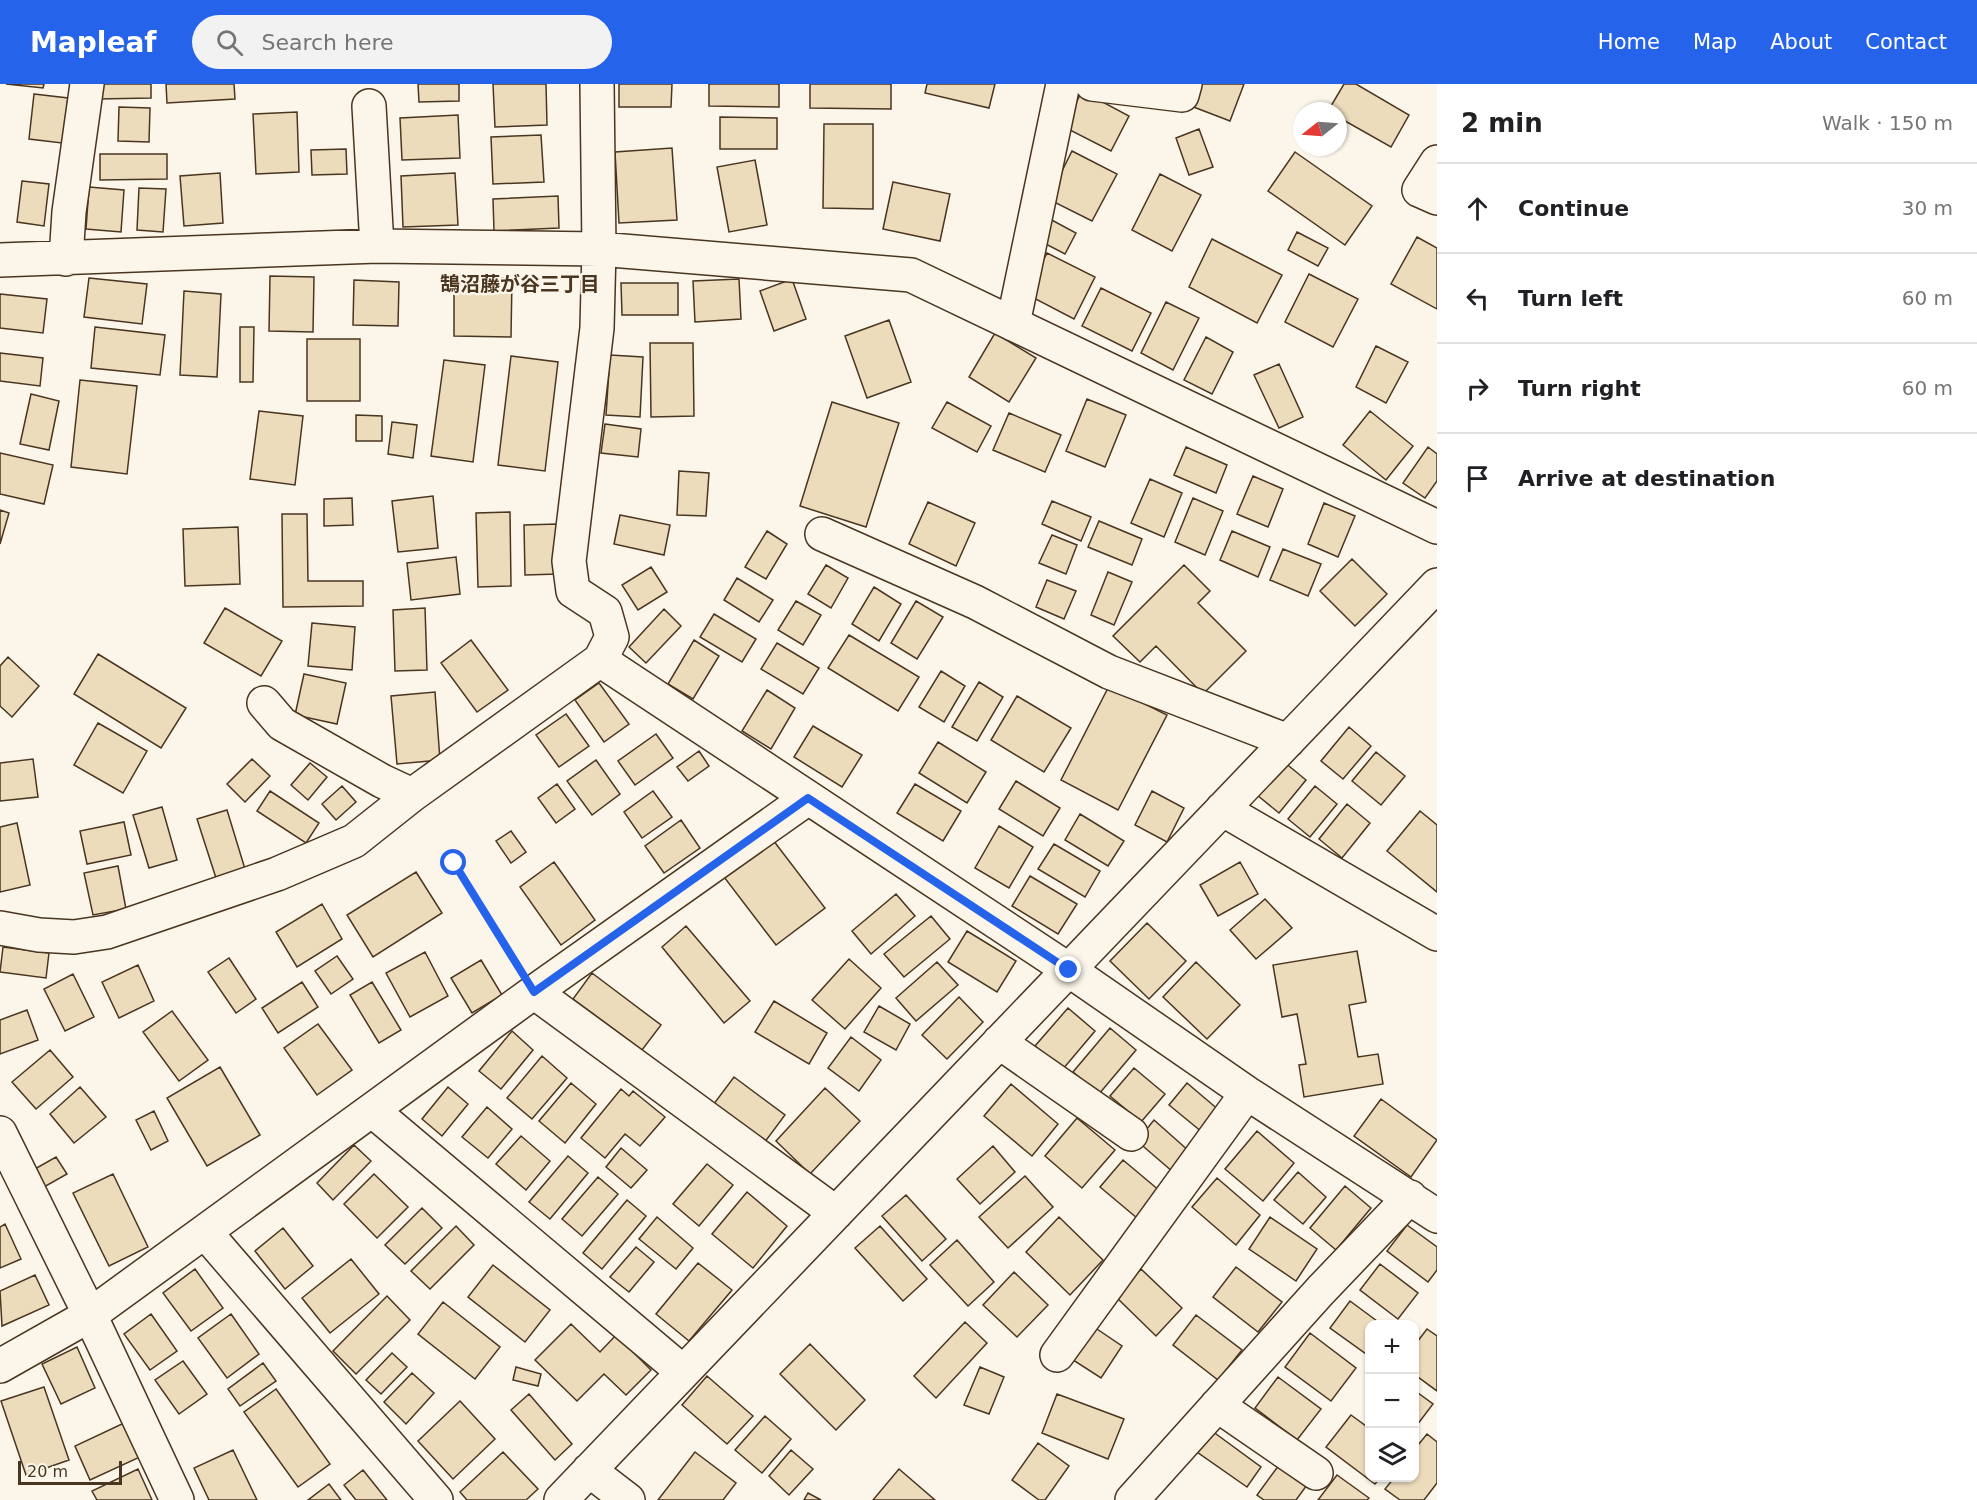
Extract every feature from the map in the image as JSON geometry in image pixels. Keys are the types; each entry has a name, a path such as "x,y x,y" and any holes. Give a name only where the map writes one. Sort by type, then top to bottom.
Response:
{"street":[{"path":"66,259 69,212 87,84"},
{"path":"0,928 39,935 74,937 107,932 277,873 354,841 412,795 600,660 612,637 605,612 573,591 569,561 597,328 599,249 597,84"},
{"path":"1013,324 1063,84"},
{"path":"1092,84 1182,95 1185,84"},
{"path":"369,106 377,246"},
{"path":"1437,162 1419,190 1437,198"},
{"path":"0,260 377,246 599,249 911,275 1437,527"},
{"path":"822,534 975,602 1109,672 1288,741"},
{"path":"561,1500 1437,585"},
{"path":"600,660 1069,970 1247,1093 1437,1216"},
{"path":"264,703 282,724 382,781 412,795"},
{"path":"0,1366 90,1315 534,992 808,798"},
{"path":"1222,809 1437,934"},
{"path":"534,992 836,1213"},
{"path":"999,1042 1131,1134"},
{"path":"1057,1355 1247,1093"},
{"path":"373,1111 683,1372"},
{"path":"0,1133 90,1315 177,1500"},
{"path":"1132,1500 1321,1290 1410,1197"},
{"path":"205,1232 436,1500"},
{"path":"1217,1405 1316,1473"},
{"path":"589,1470 628,1500"}],"path":[{"path":"454,863 534,992"}],"building":[{"path":"6,84 44,84 43,88"},
{"path":"98,84 151,84 151,98 98,99"},
{"path":"166,84 234,84 235,99 167,103"},
{"path":"418,84 459,84 459,101 419,102"},
{"path":"493,84 546,84 547,125 495,127"},
{"path":"619,84 672,84 671,107 619,107"},
{"path":"709,84 779,84 779,107 709,106"},
{"path":"810,84 891,84 891,109 810,108"},
{"path":"927,84 995,84 989,108 925,93"},
{"path":"1200,84 1244,84 1230,121 1191,106"},
{"path":"1344,84 1356,84 1409,115 1391,147 1347,122 1347,102 1333,102"},
{"path":"1082,91 1129,116 1111,151 1064,127"},
{"path":"34,94 68,98 62,143 29,139"},
{"path":"119,107 150,108 149,142 118,141"},
{"path":"297,112 299,172 256,174 253,114"},
{"path":"458,115 460,158 402,160 400,118"},
{"path":"720,117 777,118 777,149 720,149"},
{"path":"824,124 873,124 873,209 823,208"},
{"path":"1199,129 1213,167 1189,175 1176,138"},
{"path":"541,135 544,182 493,184 491,137"},
{"path":"672,148 677,220 619,223 615,152"},
{"path":"346,149 347,174 312,175 311,150"},
{"path":"1072,151 1117,174 1092,221 1048,199"},
{"path":"100,154 167,154 167,179 100,180"},
{"path":"1293,155 1301,156 1372,206 1345,245 1268,191"},
{"path":"755,160 767,225 729,232 717,167"},
{"path":"220,173 223,223 184,226 180,176"},
{"path":"455,173 458,225 403,227 401,176"},
{"path":"1160,174 1201,195 1172,251 1132,230"},
{"path":"22,181 49,184 44,226 17,222"},
{"path":"893,182 950,194 940,241 883,229"},
{"path":"89,187 124,190 121,232 86,229"},
{"path":"139,188 166,189 163,232 137,230"},
{"path":"558,196 559,228 494,231 493,199"},
{"path":"1048,218 1076,233 1065,254 1038,240"},
{"path":"1297,232 1328,248 1318,266 1288,250"},
{"path":"1417,237 1437,248 1437,309 1391,284"},
{"path":"1212,239 1282,275 1257,323 1189,287"},
{"path":"1047,253 1095,277 1074,319 1026,294"},
{"path":"1309,274 1358,299 1333,347 1285,322"},
{"path":"270,276 314,277 313,332 269,331"},
{"path":"454,277 512,278 511,337 454,336"},
{"path":"89,278 147,284 142,324 84,317"},
{"path":"739,279 741,319 695,322 693,281"},
{"path":"792,279 806,319 774,331 760,291"},
{"path":"354,280 399,282 398,326 353,325"},
{"path":"621,283 678,283 678,315 622,315"},
{"path":"1101,288 1151,313 1132,351 1082,326"},
{"path":"184,291 221,294 217,377 180,375"},
{"path":"0,294 47,299 43,333 0,328"},
{"path":"1166,302 1199,318 1173,370 1141,353"},
{"path":"889,320 911,382 867,398 845,336"},
{"path":"95,327 165,335 160,375 91,368"},
{"path":"240,327 254,327 253,382 240,382"},
{"path":"995,333 1036,358 1009,402 969,377"},
{"path":"1206,337 1233,352 1212,394 1184,380"},
{"path":"307,339 360,339 360,401 307,401"},
{"path":"650,343 693,343 694,416 651,417"},
{"path":"1376,346 1408,362 1386,403 1356,387"},
{"path":"0,353 43,358 40,386 0,381"},
{"path":"610,355 643,357 640,417 606,415"},
{"path":"511,356 558,362 545,471 498,465"},
{"path":"444,360 485,365 473,462 431,456"},
{"path":"1279,364 1303,417 1279,428 1254,375"},
{"path":"80,380 137,386 127,474 71,467"},
{"path":"31,394 59,401 49,450 20,444"},
{"path":"1087,399 1126,415 1105,467 1066,451"},
{"path":"832,402 899,423 866,527 800,506"},
{"path":"947,402 991,426 977,452 932,428"},
{"path":"259,411 303,416 295,485 250,479"},
{"path":"1370,411 1413,446 1386,480 1343,445"},
{"path":"1009,413 1061,435 1045,472 993,450"},
{"path":"356,415 382,416 382,441 356,441"},
{"path":"392,422 417,425 413,458 388,454"},
{"path":"605,424 641,429 638,457 601,453"},
{"path":"1186,447 1227,465 1216,493 1174,475"},
{"path":"1428,447 1437,454 1437,481 1425,498 1403,483"},
{"path":"0,453 53,465 44,504 0,494"},
{"path":"679,471 709,473 706,516 677,515"},
{"path":"1253,476 1283,489 1268,527 1237,514"},
{"path":"1150,479 1182,493 1164,537 1131,523"},
{"path":"433,496 438,548 398,552 392,501"},
{"path":"352,498 353,525 324,526 324,499"},
{"path":"1193,498 1223,511 1205,555 1175,542"},
{"path":"1052,501 1091,517 1081,541 1042,524"},
{"path":"928,502 975,523 956,566 909,544"},
{"path":"1324,503 1355,516 1338,557 1308,544"},
{"path":"0,510 9,513 0,544"},
{"path":"510,512 511,586 478,587 476,513"},
{"path":"282,514 307,514 308,581 363,581 363,606 283,607"},
{"path":"620,515 670,525 664,555 614,544"},
{"path":"1099,521 1142,539 1132,565 1088,547"},
{"path":"557,524 558,574 525,575 524,525"},
{"path":"238,527 240,584 185,586 183,529"},
{"path":"767,531 787,544 766,579 745,567"},
{"path":"1232,531 1270,547 1258,577 1220,560"},
{"path":"1052,535 1077,545 1066,574 1039,563"},
{"path":"1283,549 1321,564 1308,596 1270,580"},
{"path":"456,557 460,594 411,600 407,563"},
{"path":"1352,559 1387,594 1355,626 1320,591"},
{"path":"826,565 848,578 831,608 808,594"},
{"path":"1184,565 1210,591 1198,603 1246,651 1203,694 1156,646 1140,662 1113,636"},
{"path":"651,567 667,592 638,610 622,585"},
{"path":"1108,572 1132,582 1114,625 1091,615"},
{"path":"737,578 773,600 759,622 724,600"},
{"path":"1047,580 1076,591 1064,619 1036,607"},
{"path":"874,587 901,604 879,641 852,624"},
{"path":"796,601 821,615 803,645 778,630"},
{"path":"916,601 943,617 917,659 891,643"},
{"path":"225,608 282,641 261,676 204,643"},
{"path":"425,608 427,670 395,671 393,610"},
{"path":"664,609 681,626 646,663 629,647"},
{"path":"714,614 756,639 742,662 700,637"},
{"path":"312,623 355,627 352,670 308,666"},
{"path":"849,635 919,677 898,711 828,668"},
{"path":"471,640 508,690 477,712 441,663"},
{"path":"694,640 719,656 693,699 668,684"},
{"path":"777,643 819,668 803,694 761,669"},
{"path":"98,654 186,708 161,748 74,694"},
{"path":"8,657 39,686 12,717 0,706 0,666"},
{"path":"941,671 965,686 944,722 919,707"},
{"path":"304,674 346,683 337,724 295,715"},
{"path":"979,682 1003,697 977,741 952,727"},
{"path":"599,683 629,724 604,742 575,700"},
{"path":"1109,686 1167,715 1118,810 1061,780"},
{"path":"767,690 795,708 771,749 742,731"},
{"path":"435,692 440,760 397,764 391,696"},
{"path":"1017,696 1071,728 1044,772 991,740"},
{"path":"566,714 589,746 559,767 536,735"},
{"path":"98,723 147,751 123,793 74,765"},
{"path":"813,726 862,755 842,787 794,757"},
{"path":"1349,727 1371,746 1343,779 1321,761"},
{"path":"656,734 673,758 635,785 618,761"},
{"path":"938,742 986,772 967,803 919,773"},
{"path":"699,751 709,766 688,781 677,767"},
{"path":"1376,752 1405,776 1381,805 1352,781"},
{"path":"33,759 38,797 0,801 0,763"},
{"path":"252,759 270,776 245,802 227,784"},
{"path":"596,760 620,794 592,815 567,781"},
{"path":"1284,762 1306,780 1279,813 1257,795"},
{"path":"310,763 327,777 308,800 291,785"},
{"path":"1016,781 1060,808 1043,836 999,809"},
{"path":"557,784 575,809 556,823 538,798"},
{"path":"915,784 961,811 943,841 897,813"},
{"path":"342,786 356,802 336,820 322,804"},
{"path":"1315,786 1337,804 1310,837 1288,819"},
{"path":"270,791 319,823 306,843 257,811"},
{"path":"653,791 672,817 642,838 624,812"},
{"path":"1152,791 1184,808 1167,842 1135,825"},
{"path":"1347,804 1370,823 1342,858 1319,839"},
{"path":"162,807 177,860 149,868 133,815"},
{"path":"227,810 245,869 216,878 197,819"},
{"path":"1420,811 1437,825 1437,892 1387,851"},
{"path":"1080,814 1124,841 1108,866 1065,840"},
{"path":"681,820 700,848 664,873 645,846"},
{"path":"124,822 131,855 87,864 80,831"},
{"path":"17,823 30,885 0,892 0,827"},
{"path":"999,826 1033,847 1009,888 975,868"},
{"path":"511,831 526,852 511,863 496,841"},
{"path":"773,840 825,908 776,945 724,877"},
{"path":"1054,844 1100,871 1085,897 1038,869"},
{"path":"554,862 595,920 561,945 520,887"},
{"path":"1240,862 1258,894 1218,916 1200,885"},
{"path":"118,866 126,909 93,915 84,873"},
{"path":"416,872 442,913 373,957 347,915"},
{"path":"1030,876 1077,904 1058,934 1012,906"},
{"path":"896,894 915,916 871,954 852,931"},
{"path":"1265,899 1292,928 1256,959 1230,930"},
{"path":"322,904 342,939 297,967 276,932"},
{"path":"931,916 950,939 904,977 884,954"},
{"path":"1147,923 1186,961 1149,999 1110,961"},
{"path":"686,926 750,1001 724,1023 662,947"},
{"path":"967,931 1016,961 997,992 948,962"},
{"path":"3,947 49,953 46,978 0,972"},
{"path":"1357,951 1366,1002 1349,1005 1358,1057 1378,1054 1383,1084 1304,1097 1299,1065 1306,1064 1297,1014 1282,1017 1273,965"},
{"path":"425,952 448,996 410,1017 386,973"},
{"path":"337,956 353,979 331,994 315,971"},
{"path":"229,958 256,999 236,1013 208,972"},
{"path":"849,959 881,988 845,1029 812,1000"},
{"path":"481,960 502,995 472,1013 451,978"},
{"path":"937,962 958,985 916,1021 896,998"},
{"path":"1196,962 1240,1005 1207,1039 1163,997"},
{"path":"138,965 154,1001 119,1018 102,982"},
{"path":"592,973 661,1025 642,1050 573,999"},
{"path":"73,974 94,1017 65,1031 44,989"},
{"path":"302,982 318,1007 278,1033 262,1008"},
{"path":"372,982 401,1030 379,1043 350,995"},
{"path":"959,997 983,1022 947,1059 922,1035"},
{"path":"774,1001 827,1033 809,1064 755,1032"},
{"path":"879,1006 910,1024 896,1050 864,1032"},
{"path":"1068,1008 1095,1031 1063,1069 1035,1046"},
{"path":"27,1010 38,1040 0,1054 0,1020"},
{"path":"172,1011 208,1060 179,1081 143,1032"},
{"path":"318,1024 352,1070 317,1095 284,1048"},
{"path":"1110,1028 1136,1050 1099,1094 1073,1072"},
{"path":"512,1031 533,1050 501,1089 479,1071"},
{"path":"851,1037 881,1060 859,1091 828,1068"},
{"path":"50,1050 73,1077 36,1109 12,1082"},
{"path":"542,1056 567,1078 532,1119 507,1098"},
{"path":"220,1067 260,1135 207,1166 167,1098"},
{"path":"1134,1068 1165,1094 1141,1122 1110,1096"},
{"path":"734,1077 785,1115 761,1147 710,1109"},
{"path":"571,1083 596,1104 565,1143 539,1121"},
{"path":"1187,1083 1220,1111 1202,1132 1169,1105"},
{"path":"1011,1084 1058,1124 1032,1156 984,1116"},
{"path":"80,1087 106,1117 74,1143 50,1114"},
{"path":"448,1087 468,1104 442,1136 422,1119"},
{"path":"825,1088 860,1121 810,1174 776,1141"},
{"path":"621,1089 629,1096 633,1091 665,1117 640,1146 625,1134 605,1158 581,1138"},
{"path":"1381,1099 1437,1140 1411,1177 1354,1136"},
{"path":"487,1107 512,1129 488,1158 462,1137"},
{"path":"154,1111 168,1141 151,1150 136,1120"},
{"path":"1077,1118 1115,1150 1082,1188 1045,1156"},
{"path":"1154,1120 1190,1152 1173,1172 1137,1141"},
{"path":"1257,1131 1294,1163 1263,1201 1225,1169"},
{"path":"521,1136 550,1161 526,1190 496,1164"},
{"path":"354,1145 371,1161 333,1200 317,1183"},
{"path":"993,1146 1015,1172 980,1204 957,1179"},
{"path":"621,1148 647,1170 631,1188 606,1167"},
{"path":"568,1156 588,1173 550,1219 529,1202"},
{"path":"56,1157 67,1174 44,1187 33,1170"},
{"path":"1123,1160 1160,1191 1137,1218 1100,1187"},
{"path":"707,1164 733,1185 699,1226 673,1204"},
{"path":"1298,1172 1326,1197 1303,1224 1274,1200"},
{"path":"113,1174 148,1247 109,1266 73,1193"},
{"path":"374,1174 408,1207 377,1238 344,1204"},
{"path":"1025,1176 1053,1207 1008,1248 979,1217"},
{"path":"598,1177 618,1194 582,1236 562,1219"},
{"path":"1217,1178 1260,1215 1236,1245 1192,1207"},
{"path":"1345,1186 1371,1208 1336,1250 1310,1228"},
{"path":"747,1192 787,1226 753,1268 712,1234"},
{"path":"906,1195 946,1239 922,1261 882,1216"},
{"path":"627,1200 646,1216 602,1269 583,1253"},
{"path":"422,1208 442,1228 405,1264 385,1245"},
{"path":"657,1217 693,1248 676,1269 639,1239"},
{"path":"1059,1217 1103,1260 1070,1295 1026,1252"},
{"path":"1270,1217 1317,1249 1296,1281 1249,1249"},
{"path":"5,1224 21,1259 0,1268 0,1227"},
{"path":"1407,1225 1437,1247 1437,1270 1428,1282 1387,1251"},
{"path":"456,1226 474,1245 430,1289 411,1271"},
{"path":"880,1226 927,1279 903,1301 855,1248"},
{"path":"283,1228 313,1266 285,1289 255,1251"},
{"path":"957,1240 994,1282 968,1306 930,1265"},
{"path":"636,1247 654,1262 629,1292 610,1277"},
{"path":"351,1259 379,1294 330,1333 302,1298"},
{"path":"698,1263 732,1290 689,1341 656,1314"},
{"path":"1380,1264 1418,1293 1398,1319 1360,1290"},
{"path":"493,1265 550,1310 525,1342 468,1297"},
{"path":"1236,1267 1282,1302 1258,1332 1213,1297"},
{"path":"195,1269 223,1308 191,1331 163,1293"},
{"path":"1141,1269 1182,1308 1156,1336 1115,1296"},
{"path":"1014,1272 1048,1305 1017,1337 983,1305"},
{"path":"35,1275 49,1305 2,1326 0,1291"},
{"path":"387,1296 410,1320 356,1374 333,1351"},
{"path":"1350,1301 1376,1320 1365,1320 1365,1353 1330,1328"},
{"path":"443,1302 500,1347 475,1379 418,1334"},
{"path":"151,1314 177,1351 150,1370 124,1334"},
{"path":"231,1314 259,1354 227,1378 198,1338"},
{"path":"1196,1315 1242,1350 1218,1380 1173,1345"},
{"path":"965,1322 987,1343 936,1398 914,1376"},
{"path":"571,1324 600,1352 616,1335 651,1370 626,1395 604,1374 577,1401 535,1360"},
{"path":"1091,1325 1122,1346 1101,1378 1070,1358"},
{"path":"1427,1329 1437,1336 1437,1391 1419,1378 1419,1339"},
{"path":"1310,1333 1356,1368 1331,1401 1285,1367"},
{"path":"810,1344 865,1400 836,1430 780,1374"},
{"path":"77,1347 95,1388 61,1404 42,1364"},
{"path":"392,1353 407,1367 381,1394 366,1380"},
{"path":"183,1361 207,1394 179,1414 155,1380"},
{"path":"263,1363 276,1381 240,1406 228,1389"},
{"path":"516,1367 541,1374 538,1386 513,1380"},
{"path":"980,1367 1004,1377 989,1414 964,1405"},
{"path":"412,1373 434,1393 406,1424 384,1402"},
{"path":"707,1376 753,1416 727,1444 682,1405"},
{"path":"1278,1377 1321,1409 1297,1440 1255,1408"},
{"path":"44,1387 69,1460 26,1475 1,1401"},
{"path":"276,1389 330,1464 298,1487 244,1412"},
{"path":"529,1394 572,1444 555,1460 511,1410"},
{"path":"1057,1394 1124,1419 1108,1459 1042,1433"},
{"path":"1419,1394 1433,1404 1419,1422"},
{"path":"460,1401 495,1439 453,1479 418,1441"},
{"path":"1351,1415 1365,1425 1365,1476 1326,1447"},
{"path":"765,1416 791,1439 762,1473 735,1450"},
{"path":"124,1423 140,1457 90,1480 75,1446"},
{"path":"1212,1431 1261,1467 1247,1487 1197,1452"},
{"path":"1427,1434 1437,1442 1437,1483 1424,1500 1400,1500 1385,1489 1391,1482 1419,1482 1419,1444"},
{"path":"1038,1443 1069,1466 1045,1500 1039,1500 1012,1480"},
{"path":"233,1450 257,1500 209,1500 194,1468"},
{"path":"791,1450 813,1469 789,1495 769,1476"},
{"path":"503,1452 538,1489 526,1500 467,1500 460,1492"},
{"path":"695,1452 736,1483 723,1500 658,1500"},
{"path":"1279,1465 1307,1485 1296,1500 1264,1500 1257,1495"},
{"path":"138,1469 152,1500 97,1500 92,1491"},
{"path":"899,1469 935,1500 873,1500"},
{"path":"363,1470 387,1500 356,1500 344,1485"},
{"path":"1337,1475 1369,1498 1367,1500 1318,1500"},
{"path":"329,1484 341,1500 308,1500"},
{"path":"808,1493 821,1500 804,1500"}],"district":[{"name":"鵠沼藤が谷三丁目","path":"520,284"}],"route":[{"path":"454,863 534,992 808,798 1069,970"}]}
